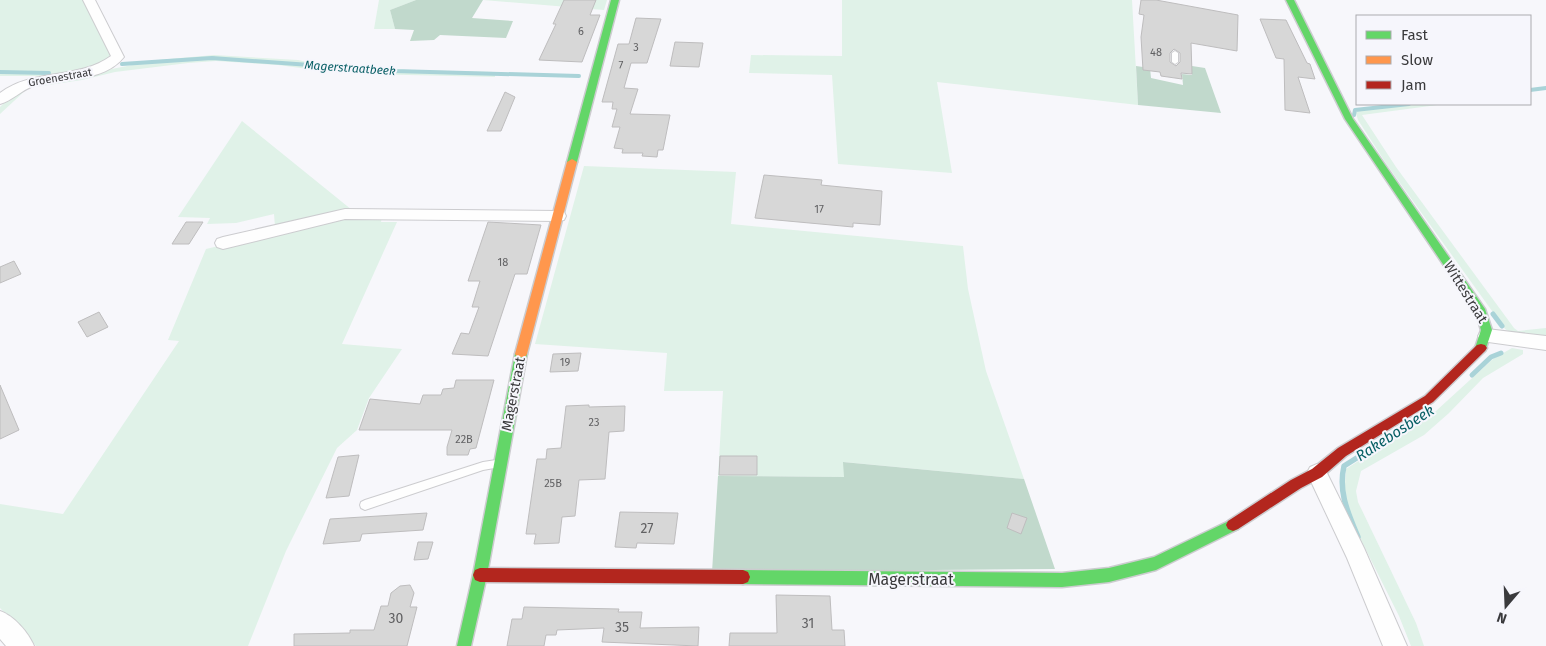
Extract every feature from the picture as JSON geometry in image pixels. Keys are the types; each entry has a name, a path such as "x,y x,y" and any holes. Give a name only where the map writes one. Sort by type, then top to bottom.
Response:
{"street":[{"name":"Groenestraat","path":"0,100 19,86 32,81 76,76 98,71 118,57 89,0"},
{"name":"Magerstraat","path":"464,646 480,575 518,364 615,0"},
{"name":"Wittestraat","path":"1290,0 1349,119 1468,291 1488,328 1487,336 1480,350 1429,399 1342,452 1316,473"},
{"path":"223,243 344,214 558,216"},
{"path":"1487,336 1546,343"},
{"name":"Magerstraat","path":"480,575 1062,580 1109,575 1156,563 1222,532 1316,473"},
{"path":"1316,473 1356,555 1395,646"},
{"path":"0,622 22,646"}],"lane":[{"path":"1175,53 1175,62"},
{"path":"364,505 483,466 501,463"}],"green space":[{"path":"0,0 84,0 112,56 100,67 43,76 0,76"},
{"path":"379,0 416,0 390,10 395,29 374,29"},
{"path":"416,0 483,0 472,18 513,21 506,38 440,35 434,40 410,41 414,30 395,29 390,10"},
{"path":"483,0 607,0 604,10"},
{"path":"842,0 1132,0 1138,105 937,82 952,173 838,164 832,75 749,73 751,55 842,56"},
{"path":"214,55 298,60 324,66 495,72 495,77 364,74 216,61 188,63 115,72 82,80 28,88 0,114 0,107 16,91 24,86 158,60"},
{"path":"1136,66 1150,68 1151,78 1183,85 1182,74 1192,75 1192,66 1205,68 1221,113 1138,105"},
{"path":"1406,105 1437,105 1362,115 1396,167 1514,328 1518,331 1546,328 1546,336 1513,334 1505,329 1387,165 1358,120 1357,111"},
{"path":"242,121 352,210 275,227 274,214 236,223 207,224 210,218 178,217"},
{"path":"584,166 736,172 731,224 963,246 968,289 986,371 1024,479 844,462 844,477 718,476 723,391 664,391 667,353 535,344"},
{"path":"382,217 381,222 397,222 342,344 402,349 369,398 357,430 337,448 286,551 248,646 36,646 0,608 0,504 63,514 179,341 168,340 206,249 336,218"},
{"path":"1512,348 1523,350 1523,354 1483,378 1449,413 1424,435 1361,471 1356,491 1358,502 1416,623 1424,646 1411,646 1399,616 1351,520 1344,499 1346,469 1436,411 1493,359"},
{"path":"843,462 1024,479 1055,569 712,572 718,476 844,477"}],"building":[{"path":"564,0 596,0 590,15 600,15 582,62 539,60 556,24 553,24"},
{"path":"1141,0 1156,0 1238,15 1237,51 1191,43 1192,74 1181,73 1182,79 1161,76 1160,72 1143,70 1141,37 1144,15 1139,14","holes":["1174,49 1180,53 1180,62 1176,66 1170,62 1170,53"]},
{"path":"636,18 661,19 647,63 631,63 624,88 638,89 630,114 670,115 663,150 658,150 657,157 642,156 643,153 622,153 623,149 614,148 620,127 612,127 617,109 612,109 613,102 602,102 618,44 629,44"},
{"path":"1260,19 1286,20 1307,63 1310,64 1315,79 1298,77 1310,113 1285,110 1284,59 1276,58"},
{"path":"675,42 703,43 699,67 670,66"},
{"path":"505,92 515,97 501,131 487,131"},
{"path":"764,175 822,180 821,185 882,191 880,225 853,223 853,227 755,218"},
{"path":"186,222 203,222 189,244 172,244"},
{"path":"488,222 541,225 527,274 515,274 488,356 452,354 461,333 469,334 479,307 472,307 480,281 468,281"},
{"path":"14,261 21,274 0,283 0,267"},
{"path":"99,312 108,327 87,337 78,322"},
{"path":"581,353 578,371 550,372 553,354"},
{"path":"456,380 494,380 476,448 470,449 468,455 447,455 447,447 452,430 359,430 370,399 420,404 423,395 441,395 443,389 454,388"},
{"path":"0,385 19,430 0,439"},
{"path":"589,405 589,407 625,406 624,431 609,432 605,479 579,480 575,516 562,517 559,543 534,544 536,534 526,534 537,459 546,459 547,449 561,448 566,406"},
{"path":"359,455 349,496 326,498 338,457"},
{"path":"720,456 757,456 757,475 719,475"},
{"path":"620,512 678,513 674,544 637,543 636,548 615,547"},
{"path":"427,513 423,530 362,534 360,541 323,544 330,519"},
{"path":"1012,513 1027,518 1021,534 1007,528"},
{"path":"418,542 433,542 428,559 414,560"},
{"path":"410,585 414,593 410,607 417,607 407,646 294,646 294,634 350,633 350,630 374,630 381,606 388,606 391,593 400,586"},
{"path":"776,595 830,596 832,630 844,630 845,646 729,646 730,633 777,633"},
{"path":"524,607 619,609 618,612 642,612 640,628 699,627 698,646 602,642 604,628 557,630 556,635 546,635 544,646 507,646 512,619 522,619"}],"waterway":[{"name":"Magerstraatbeek","path":"122,64 212,58 394,71 579,76"},
{"name":"Magerstraatbeek","path":"0,72 49,73"},
{"name":"Rakebosbeek","path":"1531,90 1546,88"},
{"name":"Rakebosbeek","path":"1354,115 1355,110 1400,105"},
{"name":"Rakebosbeek","path":"1493,314 1502,326"},
{"name":"Rakebosbeek","path":"1472,375 1491,357 1501,353"},
{"name":"Rakebosbeek","path":"1358,537 1343,494 1342,476 1344,466 1417,420"}],"traffic: fast":[{"path":"572,162 615,0"},
{"path":"1290,0 1349,119 1481,312 1487,330 1481,348"},
{"path":"464,646 480,575 521,354"},
{"path":"743,577 1062,580 1109,575 1156,563 1233,525"}],"traffic: slow":[{"path":"521,354 572,162"}],"traffic: jam":[{"path":"1233,525 1296,484 1317,473 1342,452 1429,399 1481,348"},
{"path":"480,575 743,577"}]}
